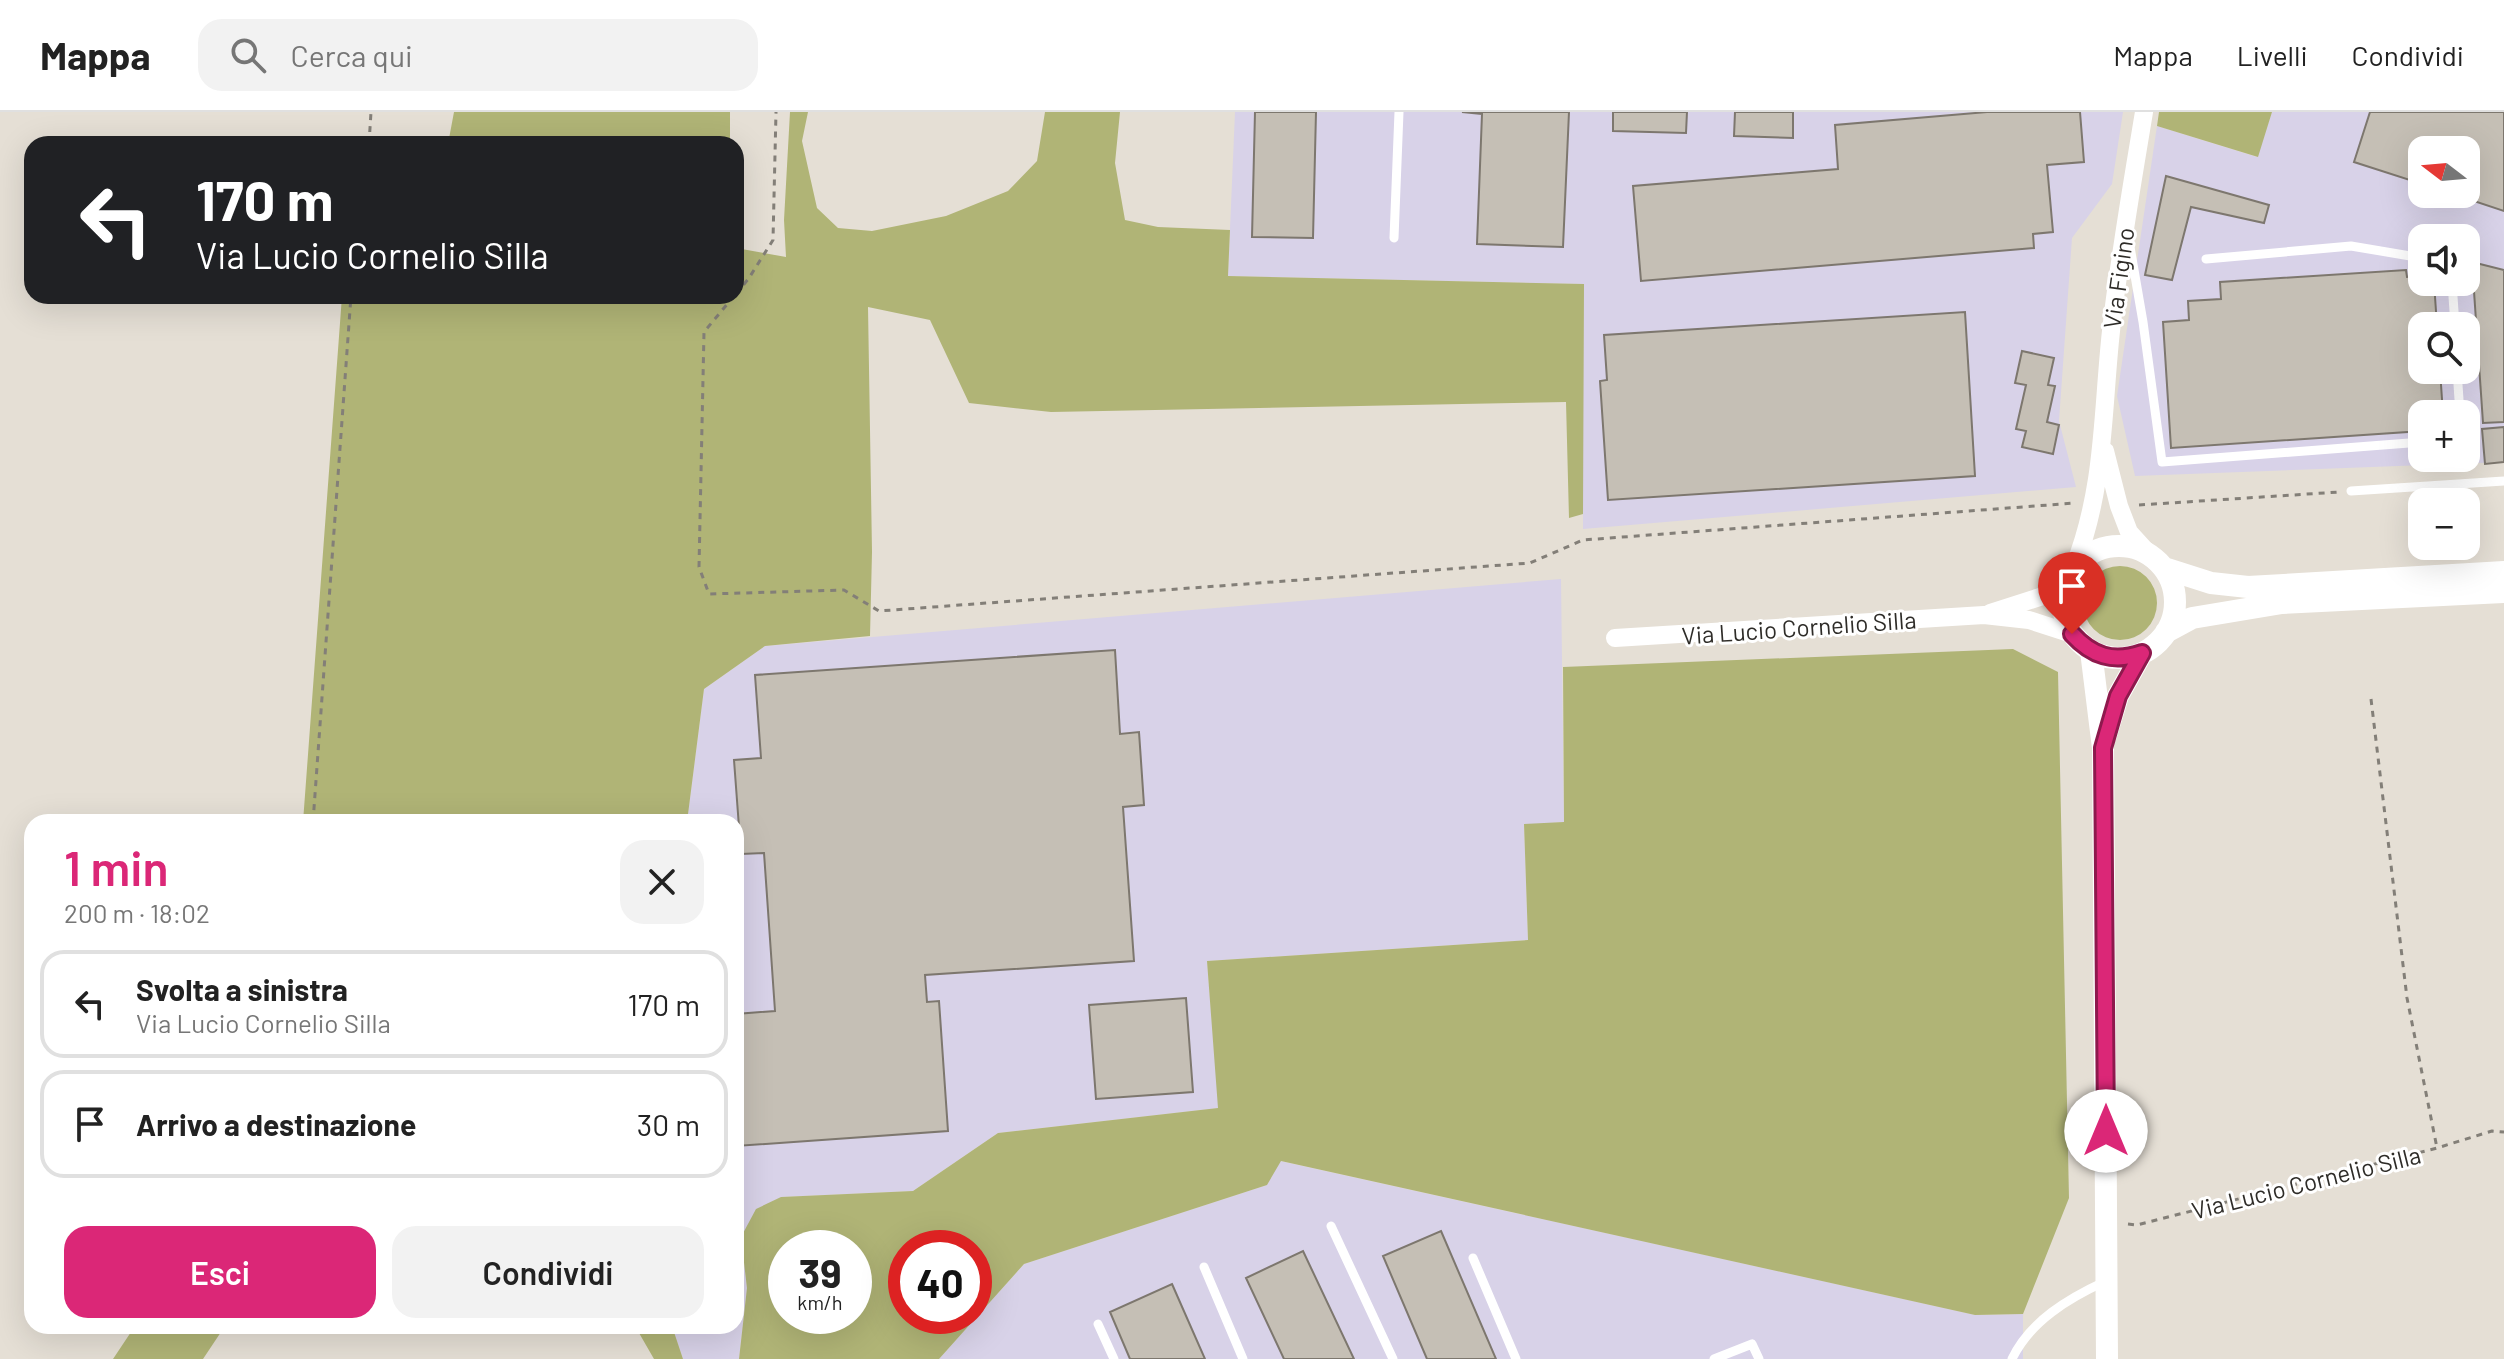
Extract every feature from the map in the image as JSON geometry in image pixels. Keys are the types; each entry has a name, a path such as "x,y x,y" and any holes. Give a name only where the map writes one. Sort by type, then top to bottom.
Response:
{"street":[{"name":"Via Figino","path":"2070,576 2084,542 2103,445 2110,336 2144,112"},
{"name":"Via Figino","path":"2103,445 2129,532 2156,561"},
{"name":"Via Lucio Cornelio Silla","path":"1984,615 2049,594 2092,552 2103,547 2128,546 2211,583 2248,587 2504,572"},
{"path":"2156,561 2175,595 2175,609 2166,632"},
{"path":"2070,576 2063,609 2072,634"},
{"path":"2107,1359 2103,748 2091,651 2117,658 2142,653 2166,632 2192,618 2282,603 2504,592"},
{"name":"Via Lucio Cornelio Silla","path":"1615,638 1984,615 2029,620 2072,634 2091,651"},
{"path":"2103,748 2118,696 2142,653"}],"lane":[{"path":"1394,238 1399,112"},
{"path":"2126,224 2162,462 2408,443"},
{"path":"2206,259 2351,246 2408,256"},
{"path":"2351,491 2504,481"},
{"path":"1331,1226 1393,1359"},
{"path":"1473,1258 1516,1359"},
{"path":"1204,1267 1243,1359"},
{"path":"2012,1359 2024,1339 2040,1322 2078,1295 2106,1281"},
{"path":"1098,1324 1114,1359"},
{"path":"1714,1359 1752,1344 1759,1359"}],"path":[{"path":"370,136 371,112"},
{"path":"744,284 773,240 776,112"},
{"path":"314,814 350,304"},
{"path":"727,304 704,332 699,567 709,594 844,590 879,611 1530,563 1583,540 1893,515 2093,504"},
{"path":"2119,506 2351,491"},
{"path":"2371,699 2407,998 2437,1148"},
{"name":"Via Lucio Cornelio Silla","path":"2106,1223 2137,1225 2492,1131 2504,1132"}],"shaded area":[{"path":"1235,112 2123,112 2112,184 2072,238 2059,421 2076,487 1583,529 1583,284 1228,276"},
{"path":"2272,112 2504,112 2504,462 2480,463 2480,400 2408,400 2408,466 2135,476 2117,396 2157,126 2257,157"},
{"path":"1561,579 1564,822 1524,825 1528,940 1207,961 1219,1108 998,1133 913,1191 781,1197 744,1234 744,814 688,814 704,689 765,646"},
{"path":"1280,1161 1975,1315 2023,1314 2023,1359 939,1359 961,1334 992,1334 992,1300 1024,1264 1267,1185"},
{"path":"744,1262 747,1288 744,1315"},
{"path":"675,1334 742,1334 739,1359 683,1359"}],"green space":[{"path":"454,112 730,112 730,136 450,136"},
{"path":"790,112 808,112 802,141 817,208 838,228 872,231 946,216 1008,191 1037,161 1045,112 1120,112 1115,163 1125,220 1158,227 1230,230 1228,276 1584,284 1583,514 1569,518 1566,402 1051,412 969,403 930,320 868,307 872,552 870,636 765,646 704,689 688,814 304,814 341,304 744,304 744,249 786,257 784,220"},
{"path":"2159,112 2272,112 2258,157 2157,126"},
{"path":"2113,566 2127,566 2141,572 2151,582 2157,603 2155,617 2141,634 2127,640 2113,640 2099,634 2089,624 2083,610 2083,596 2089,582 2099,572"},
{"path":"2013,649 2058,672 2069,1198 2023,1314 1975,1315 1281,1161 1267,1185 1024,1264 992,1300 992,1230 888,1230 888,1334 961,1334 939,1359 739,1359 747,1288 744,1231 756,1209 781,1197 913,1191 998,1133 1218,1108 1207,961 1528,940 1524,824 1564,822 1563,667"},
{"path":"130,1334 220,1334 203,1359 113,1359"},
{"path":"640,1334 675,1334 683,1359 654,1359"}],"building":[{"path":"1255,112 1316,112 1313,238 1252,237"},
{"path":"1462,112 1569,112 1563,247 1477,244 1482,114"},
{"path":"1613,112 1687,112 1686,133 1613,131"},
{"path":"1735,112 1793,112 1793,138 1734,136"},
{"path":"1987,112 2080,112 2084,162 2047,165 2053,232 2033,234 2034,248 1641,281 1633,186 1838,169 1835,125"},
{"path":"2370,112 2504,112 2504,211 2480,203 2480,136 2408,136 2408,179 2354,162"},
{"path":"2166,176 2269,205 2264,223 2191,207 2172,280 2145,275"},
{"path":"2480,264 2504,270 2504,422 2483,423 2480,312 2475,312 2474,296 2480,296"},
{"path":"2406,270 2408,296 2435,296 2436,312 2408,312 2408,384 2441,384 2442,400 2408,400 2408,432 2171,448 2163,322 2189,320 2188,301 2221,299 2220,282"},
{"path":"1965,312 1975,476 1608,500 1600,381 1607,380 1604,335"},
{"path":"2022,351 2054,358 2048,385 2055,386 2047,422 2059,425 2053,454 2022,447 2026,431 2016,429 2026,385 2015,383"},
{"path":"2504,427 2504,462 2485,464 2482,429"},
{"path":"1115,650 1120,734 1139,732 1144,805 1123,807 1134,961 925,975 927,1002 939,1001 948,1131 744,1145 744,1013 775,1011 764,853 744,854 744,814 738,814 734,760 761,758 755,675"},
{"path":"1186,998 1193,1092 1096,1099 1089,1005"},
{"path":"1441,1231 1496,1359 1427,1359 1383,1256"},
{"path":"1303,1251 1354,1359 1284,1359 1246,1278"},
{"path":"1172,1284 1205,1359 1130,1359 1110,1312"}],"route":[{"path":"2072,634 2091,651 2104,657 2129,658 2142,653 2118,696 2103,748 2106,1131"}]}
